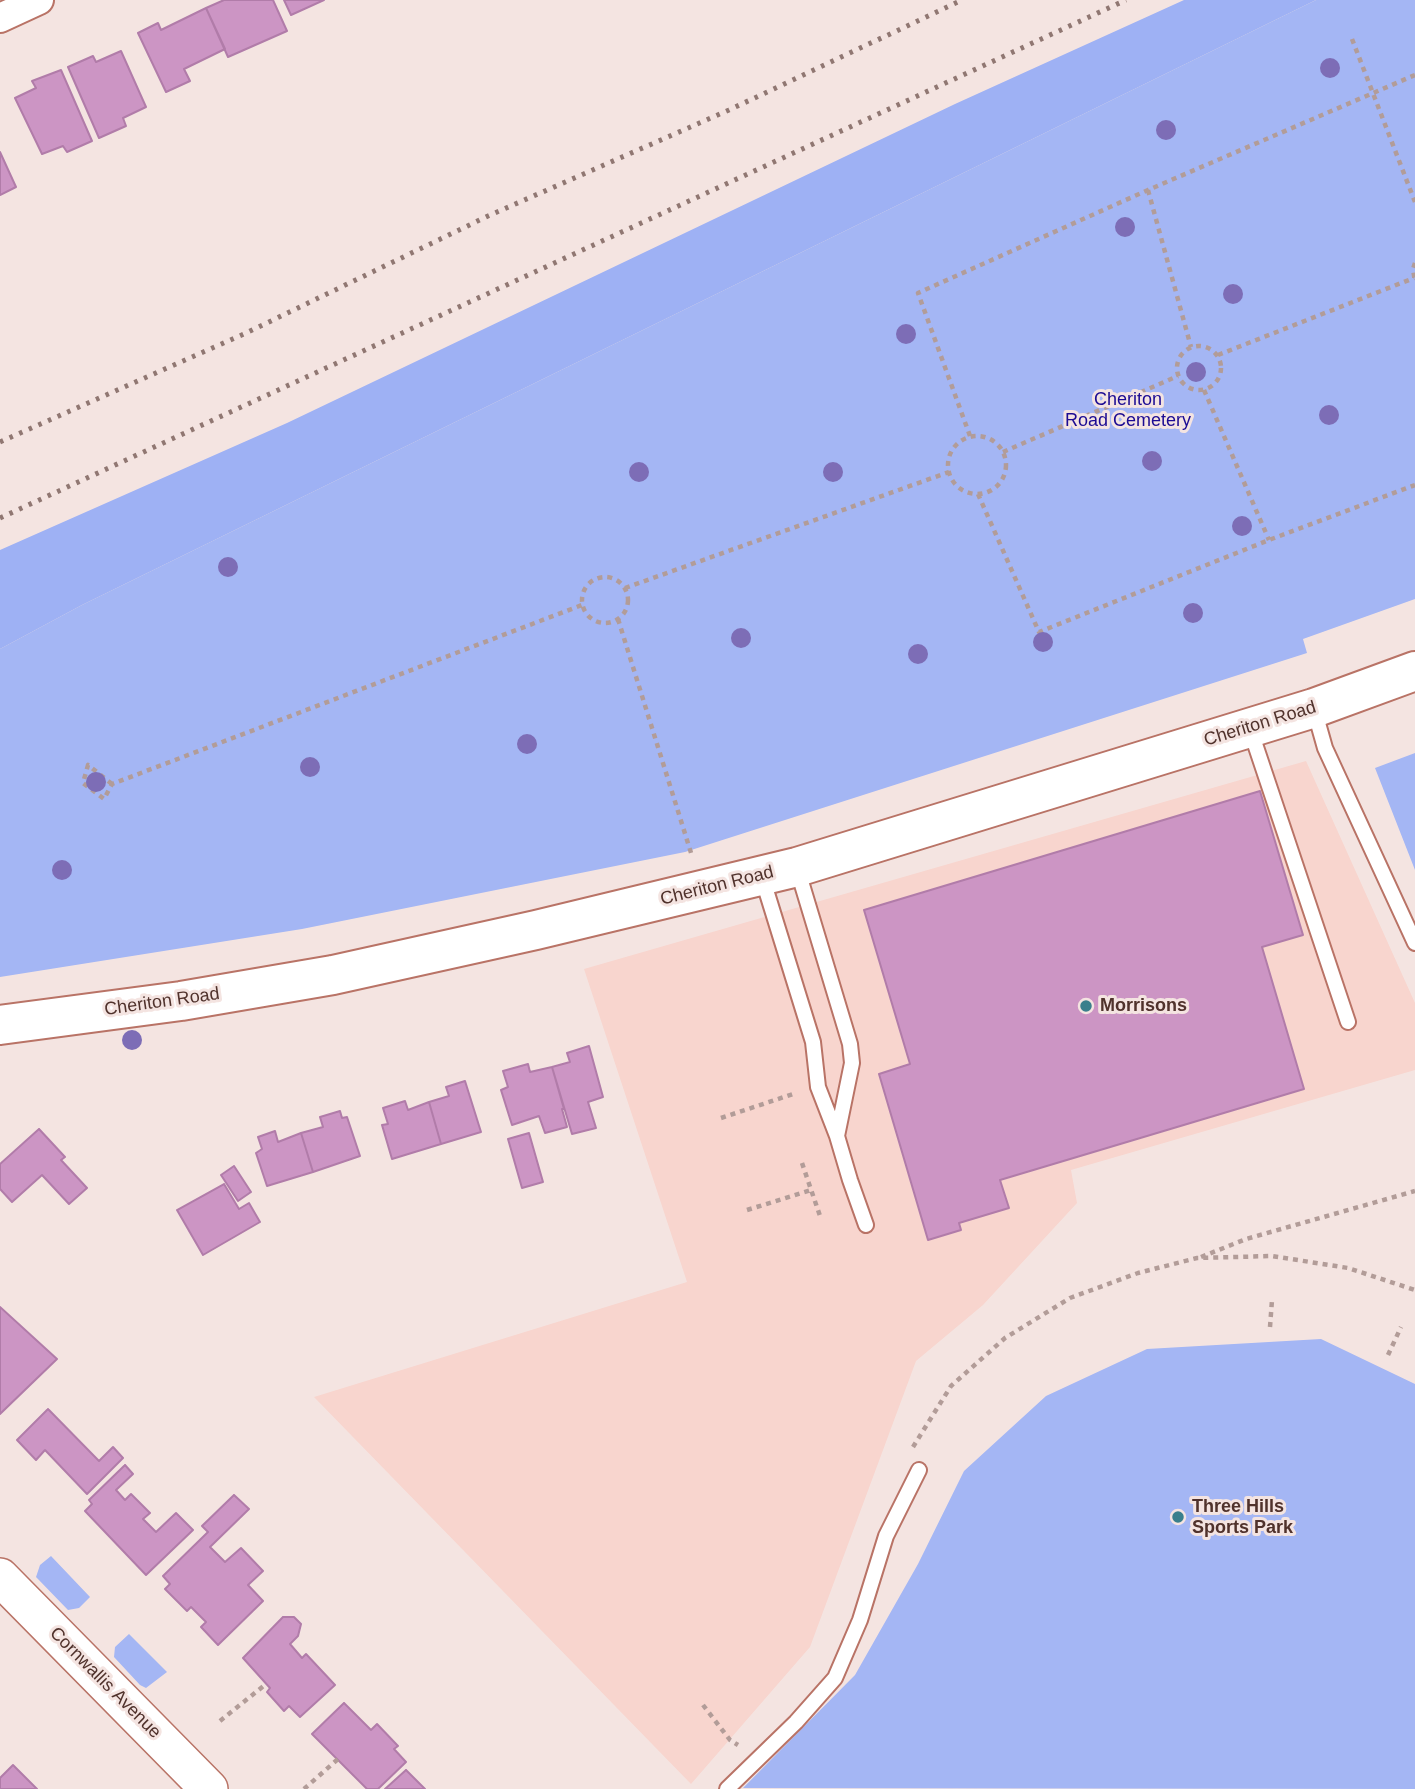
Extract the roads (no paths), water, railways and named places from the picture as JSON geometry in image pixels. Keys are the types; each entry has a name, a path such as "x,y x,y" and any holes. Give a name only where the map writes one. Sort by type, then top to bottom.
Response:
{"main road":[{"name":"Cheriton Road","path":"0,1025 181,1001 333,975 536,930 780,871 1314,708 1415,671"}],"street":[{"path":"0,18 39,0"},
{"name":"Cornwallis Avenue","path":"0,1577 209,1789"}],"lane":[{"path":"1314,708 1325,748 1415,943"},
{"path":"1249,728 1348,1022"},
{"path":"780,871 850,1044 852,1063 837,1136"},
{"path":"780,871 780,940 813,1042 818,1087 866,1225"},
{"path":"727,1789 835,1678 860,1620 886,1536 919,1470"}],"railway":[{"path":"0,442 244,334 488,216 729,110 962,0"},
{"path":"0,518 1126,0"}],"place":[{"name":"Morrisons","path":"1086,1006"},
{"name":"Three Hills Sports Park","path":"1178,1517"}],"park label":[{"name":"Cheriton Road Cemetery","path":"1128,410"}]}
